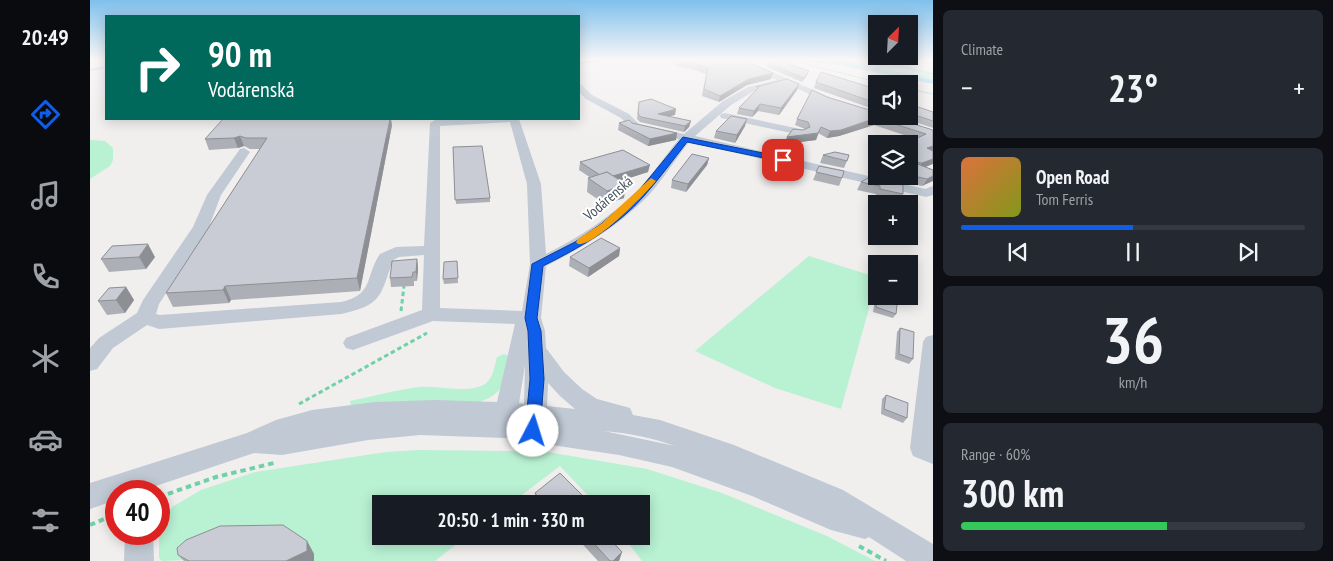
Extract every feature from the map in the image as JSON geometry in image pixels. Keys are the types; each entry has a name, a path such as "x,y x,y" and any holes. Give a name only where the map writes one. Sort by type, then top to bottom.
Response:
{"street":[{"name":"Vodárenská","path":"538,264 578,244 604,226 640,196 685,139 727,103 751,88 759,86"},
{"path":"801,86 845,105"},
{"path":"580,88 589,97 625,116 635,126 926,193 933,190"},
{"path":"714,114 800,132"},
{"path":"431,314 435,123 494,120"},
{"path":"514,120 534,184 538,264 531,318 534,331 537,390 533,423"},
{"path":"90,363 106,343 144,316 201,227 214,195 244,152"},
{"path":"144,316 159,322 341,308 360,304 374,292 386,258 396,252 432,250"},
{"path":"353,344 431,314 531,318"},
{"path":"507,420 509,396 522,328 531,318"},
{"path":"933,342 931,381 922,448 933,453"},
{"path":"535,348 554,377 581,401 734,456 834,499 933,561"},
{"path":"151,480 254,442 282,444 368,430 507,420 533,423 672,456 757,485 830,516 882,530"},
{"path":"533,423 612,422 660,430"},
{"path":"90,496 105,493"},
{"path":"139,545 139,561"}],"path":[{"path":"918,91 933,94"},
{"path":"170,493 191,484 252,467 280,462"},
{"path":"90,525 105,519"},
{"path":"854,543 886,561"}],"green space":[{"path":"90,140 105,141 113,148 113,160 110,166 90,179"},
{"path":"809,256 868,274 868,305 870,305 841,409 775,388 695,351"},
{"path":"504,354 510,356 502,386 494,395 477,403 352,412 350,401 393,391 419,387 467,389 481,386 491,378 497,357"},
{"path":"419,450 512,451 538,454 548,452 647,469 722,493 827,536 875,561 642,561 630,545 650,545 650,495 587,495 560,466 522,495 372,495 372,545 455,545 435,561 314,561 314,554 162,561 159,558 159,545 170,545 170,511 172,507 201,490 255,472 386,452"}],"building":[{"path":"705,86 737,86 720,96 704,89"},
{"path":"760,86 797,86 781,108 760,104 754,111 739,108"},
{"path":"828,86 867,86 868,100"},
{"path":"812,90 827,97 868,110 868,121 841,130 830,131 821,127 818,133 787,137 793,129 803,130 810,127 808,122 797,119"},
{"path":"651,99 676,109 658,114 691,121 685,126 641,117 638,114 639,102"},
{"path":"918,107 933,112 933,121 918,116"},
{"path":"731,116 747,119 737,135 716,131"},
{"path":"222,120 390,120 357,278 225,286 223,290 166,293 267,138 246,138 240,136 205,139"},
{"path":"629,120 632,123 677,133 650,139 619,123"},
{"path":"898,125 917,125 933,130 933,146 927,148 933,151 933,159 922,163 918,162 918,138 926,134"},
{"path":"482,146 490,198 455,200 453,147"},
{"path":"623,150 650,165 613,176 607,172 600,175 580,162"},
{"path":"835,152 849,155 847,161 823,155"},
{"path":"692,154 709,158 688,184 672,180"},
{"path":"918,164 933,170 933,176 927,179 918,177"},
{"path":"819,166 844,171 842,178 816,172"},
{"path":"607,172 626,184 607,191 588,178"},
{"path":"868,178 868,183 861,182"},
{"path":"875,185 903,185 903,194 880,189 880,186"},
{"path":"601,238 620,248 589,268 570,257"},
{"path":"148,244 139,257 101,259 112,246"},
{"path":"417,259 416,272 413,272 412,277 390,278 392,261"},
{"path":"457,261 458,278 443,279 444,262"},
{"path":"126,287 116,300 98,301 109,288"},
{"path":"876,305 897,305 896,314 876,307"},
{"path":"900,328 914,332 913,359 899,354"},
{"path":"886,395 908,403 907,418 884,409"},
{"path":"560,473 582,495 537,495 535,493"},
{"path":"283,525 307,541 307,551 286,561 189,561 178,555 177,548 186,540 220,526"},
{"path":"595,545 615,545 622,552 613,561 610,561"}],"slow traffic":[{"path":"582,242 640,196 651,181"}],"route":[{"path":"533,431 537,379 534,331 531,318 538,264 578,244 604,226 640,196 685,139 783,160"}]}
